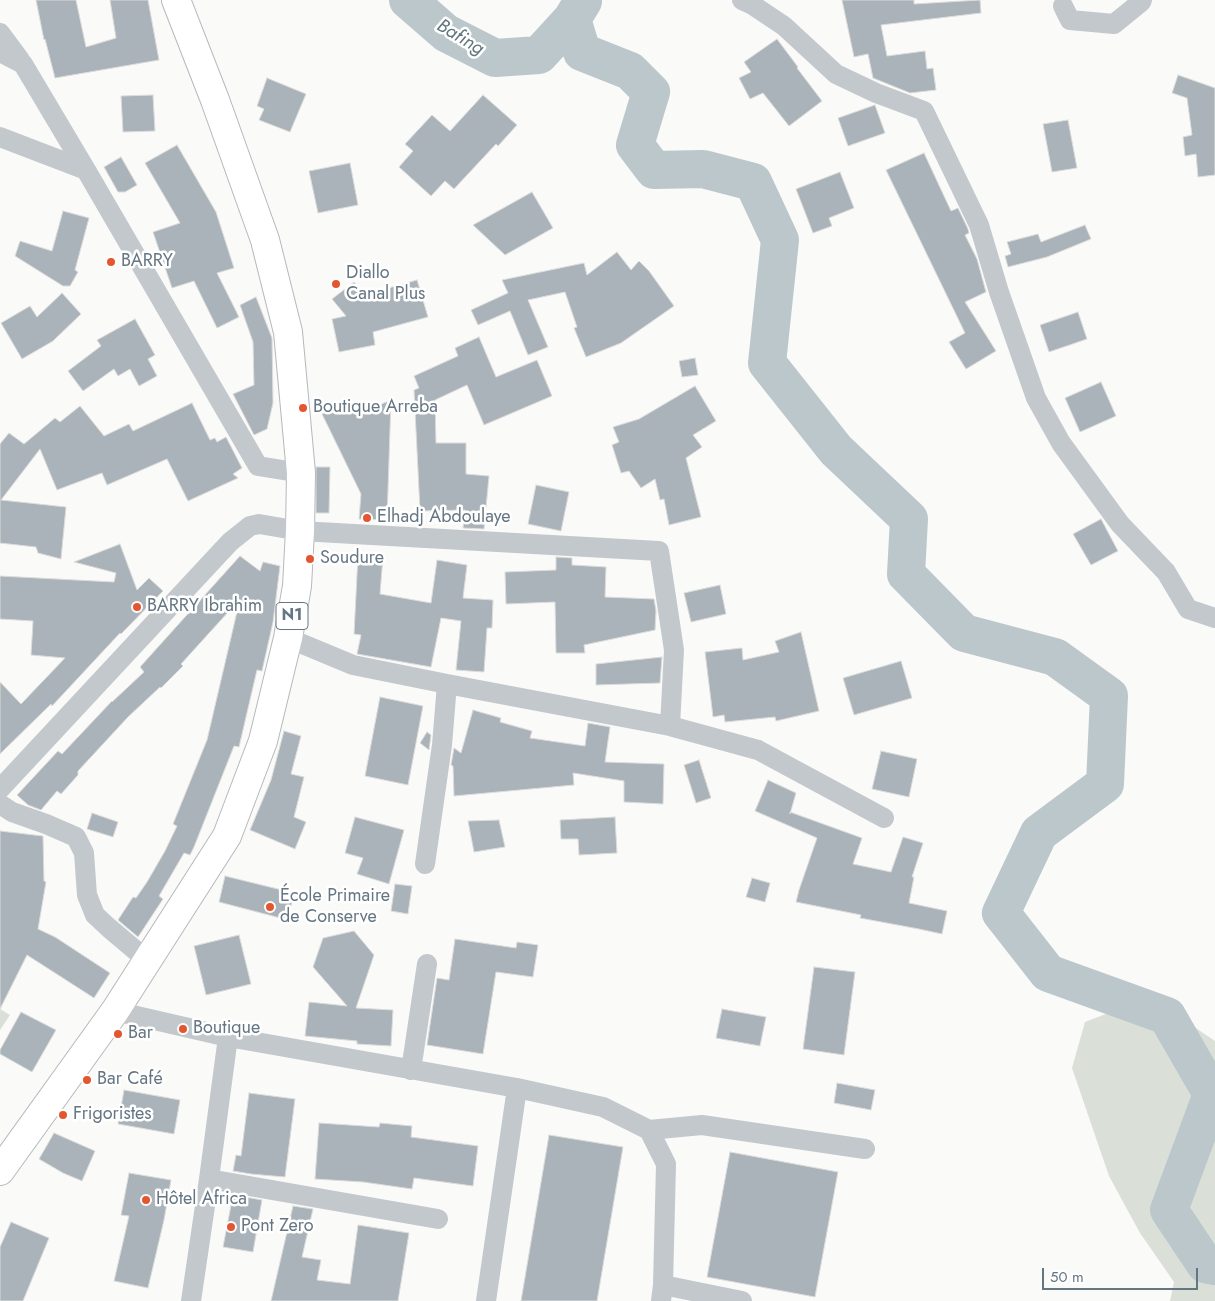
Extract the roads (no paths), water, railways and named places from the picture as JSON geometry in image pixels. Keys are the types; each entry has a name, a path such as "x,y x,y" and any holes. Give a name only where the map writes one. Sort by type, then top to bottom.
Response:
{"highway":[{"name":"N1","path":"0,1171 115,1011 227,836 263,741 288,638 297,586 301,473 288,332 265,240 215,100 176,0"}],"street":[{"path":"742,0 784,26 836,74 876,93 924,111 979,225 999,292 1036,398 1061,443 1120,524 1166,572 1188,609 1215,618"},
{"path":"1063,6 1070,20 1114,24 1142,0"},
{"path":"0,32 23,64 258,466 301,473"},
{"path":"0,52 23,64"},
{"path":"0,137 86,170"},
{"path":"0,789 230,542 250,526 259,524 300,531 659,551 674,650 670,726"},
{"path":"288,638 353,666 670,726 758,750 884,818"},
{"path":"425,864 442,745 447,684"},
{"path":"0,804 12,812 76,837 84,853 87,895 95,916 147,960"},
{"path":"411,1070 427,964"},
{"path":"115,1011 228,1037 517,1088 603,1107 649,1130 702,1125 865,1149"},
{"path":"191,1301 228,1037"},
{"path":"486,1301 517,1088"},
{"path":"649,1130 666,1164 662,1293 742,1301"},
{"path":"209,1178 438,1219"}],"waterway":[{"name":"Bafing","path":"408,0 446,33 495,58 539,55 572,19 583,1"},
{"path":"572,19 582,52 630,71 651,92 635,145 654,170 703,169 753,182 780,240 767,363 836,450 909,519 906,574 964,633 1055,657 1109,696 1105,784 1039,833 1001,913 1048,973 1167,1016 1212,1094 1169,1210 1205,1264 1215,1266"}],"place":[{"name":"BARRY","path":"111,262"},
{"name":"Diallo Canal Plus","path":"336,284"},
{"name":"Boutique Arreba","path":"303,408"},
{"name":"Elhadj Abdoulaye","path":"367,518"},
{"name":"Soudure","path":"310,559"},
{"name":"BARRY Ibrahim","path":"137,607"},
{"name":"École Primaire de Conserve","path":"270,907"},
{"name":"Boutique","path":"183,1029"},
{"name":"Bar","path":"118,1034"},
{"name":"Bar Café","path":"87,1080"},
{"name":"Frigoristes","path":"63,1115"},
{"name":"Hôtel Africa","path":"146,1200"},
{"name":"Pont Zero","path":"231,1227"}]}
